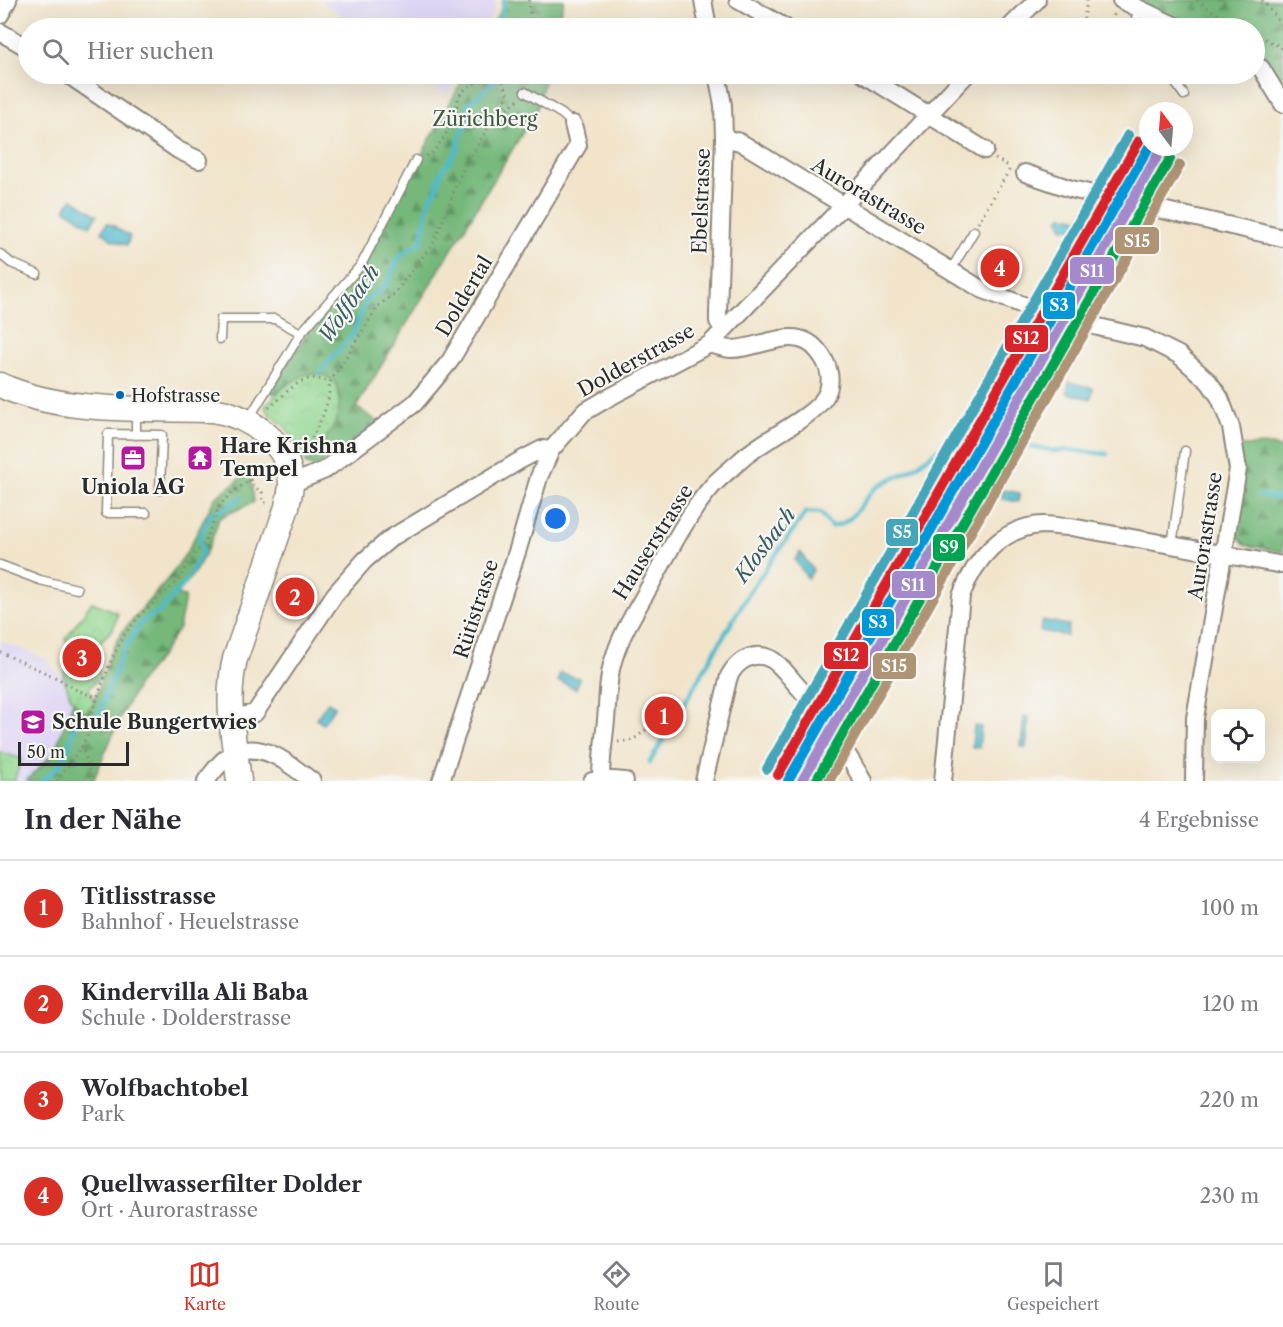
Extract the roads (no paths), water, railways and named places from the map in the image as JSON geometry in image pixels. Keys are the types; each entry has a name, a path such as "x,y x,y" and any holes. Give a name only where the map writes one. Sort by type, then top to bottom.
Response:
{"main road":[{"path":"0,385 12,391 51,402 213,410 256,417 283,455 291,484 287,507 230,678 231,718 239,781"}],"street":[{"path":"0,15 9,0"},
{"path":"703,0 706,18"},
{"path":"738,0 769,18"},
{"path":"1020,18 1037,0"},
{"path":"1118,5 1139,9 1158,18"},
{"path":"0,32 18,42"},
{"path":"1265,70 1283,79"},
{"path":"1265,77 1283,104"},
{"path":"82,84 178,150 199,160"},
{"name":"Ebelstrasse","path":"719,84 723,105 724,138 718,321 723,330"},
{"path":"879,84 991,155"},
{"name":"Dolderstrasse","path":"551,450 584,412 710,344 957,84"},
{"name":"Doldertal","path":"291,484 325,470 384,427 415,403 450,361 578,145 573,124"},
{"name":"Aurorastrasse","path":"724,138 740,142 981,289 1052,316 1145,338 1179,355 1209,382 1226,412 1236,447 1238,469 1195,718 1194,781"},
{"path":"1025,173 1071,189 1283,238"},
{"name":"Hauserstrasse","path":"608,780 607,693 618,645 632,617 686,521 714,484 749,453 814,409 824,398 830,383 829,371 818,350 808,342 796,338 732,349 710,344"},
{"path":"231,718 255,713 334,594 365,560 391,538 519,461 542,449 551,450"},
{"name":"Rütistrasse","path":"441,781 518,549 539,477 551,450"},
{"path":"943,781 961,596 968,576 994,544 1015,532 1041,525 1071,527 1283,565"},
{"path":"704,781 729,676 735,664 746,658 757,656 771,659 780,666 816,706 863,781"},
{"path":"206,781 222,761 235,752 261,749 277,756 312,781"}],"lane":[{"path":"1136,18 1139,9"},
{"path":"1176,84 1184,95"},
{"name":"Doldertal","path":"525,92 562,114 573,124"},
{"path":"256,417 301,333 361,265 416,160"},
{"path":"950,269 974,231"},
{"path":"0,254 11,263 37,274"},
{"path":"220,339 221,319 275,319 301,333"},
{"path":"135,435 136,407"},
{"path":"146,513 106,513 108,434 162,435 160,490"},
{"path":"1172,546 1185,451"},
{"path":"0,565 40,580 77,589"}],"water":[{"path":"72,198 97,215 90,226 65,209"},
{"path":"1062,216 1076,218 1077,229 1063,228 1059,220"},
{"path":"107,223 130,236 127,245 112,240 102,231"},
{"path":"1069,382 1093,388 1091,399 1067,393"},
{"path":"1003,490 1020,493 1018,502 1002,499"},
{"path":"800,552 813,570 808,579 795,560"},
{"path":"1042,620 1069,625 1067,636 1040,631"},
{"path":"560,673 579,678 576,689 558,681"},
{"path":"328,702 335,706 323,724 316,719"},
{"path":"1024,716 1029,717 1026,748 1021,747"},
{"path":"974,726 981,727 979,748 972,747"}],"waterway":[{"name":"Wolfbach","path":"500,18 504,0"},
{"name":"Wolfbach","path":"320,372 353,334 366,301 386,285 400,256 421,242 429,200 436,190 441,172 456,152 462,130 470,123 468,104 492,84"},
{"name":"Klosbach","path":"650,762 750,591 806,512 821,513 831,527 839,525 851,517 879,486 911,470 941,448 968,440 997,441 1055,451 1107,454"},
{"name":"Klosbach","path":"1259,495 1277,498 1283,495"},
{"name":"Wolfbach","path":"42,781 63,760 74,729 81,719 97,719 123,652 140,624 158,613 185,583 203,551 199,539 211,513 224,509 241,498"}],"place":[{"name":"Quellwasserfilter Dolder","path":"1000,268"},
{"name":"Hofstrasse","path":"120,395"},
{"name":"Uniola AG","path":"133,458"},
{"name":"Hare Krishna Tempel","path":"200,458"},
{"name":"Kindervilla Ali Baba","path":"295,597"},
{"name":"Wolfbachtobel","path":"82,658"},
{"name":"Titlisstrasse","path":"664,716"},
{"name":"Schule Bungertwies","path":"33,722"}],"park label":[{"name":"Zürichberg","path":"485,119"}]}
